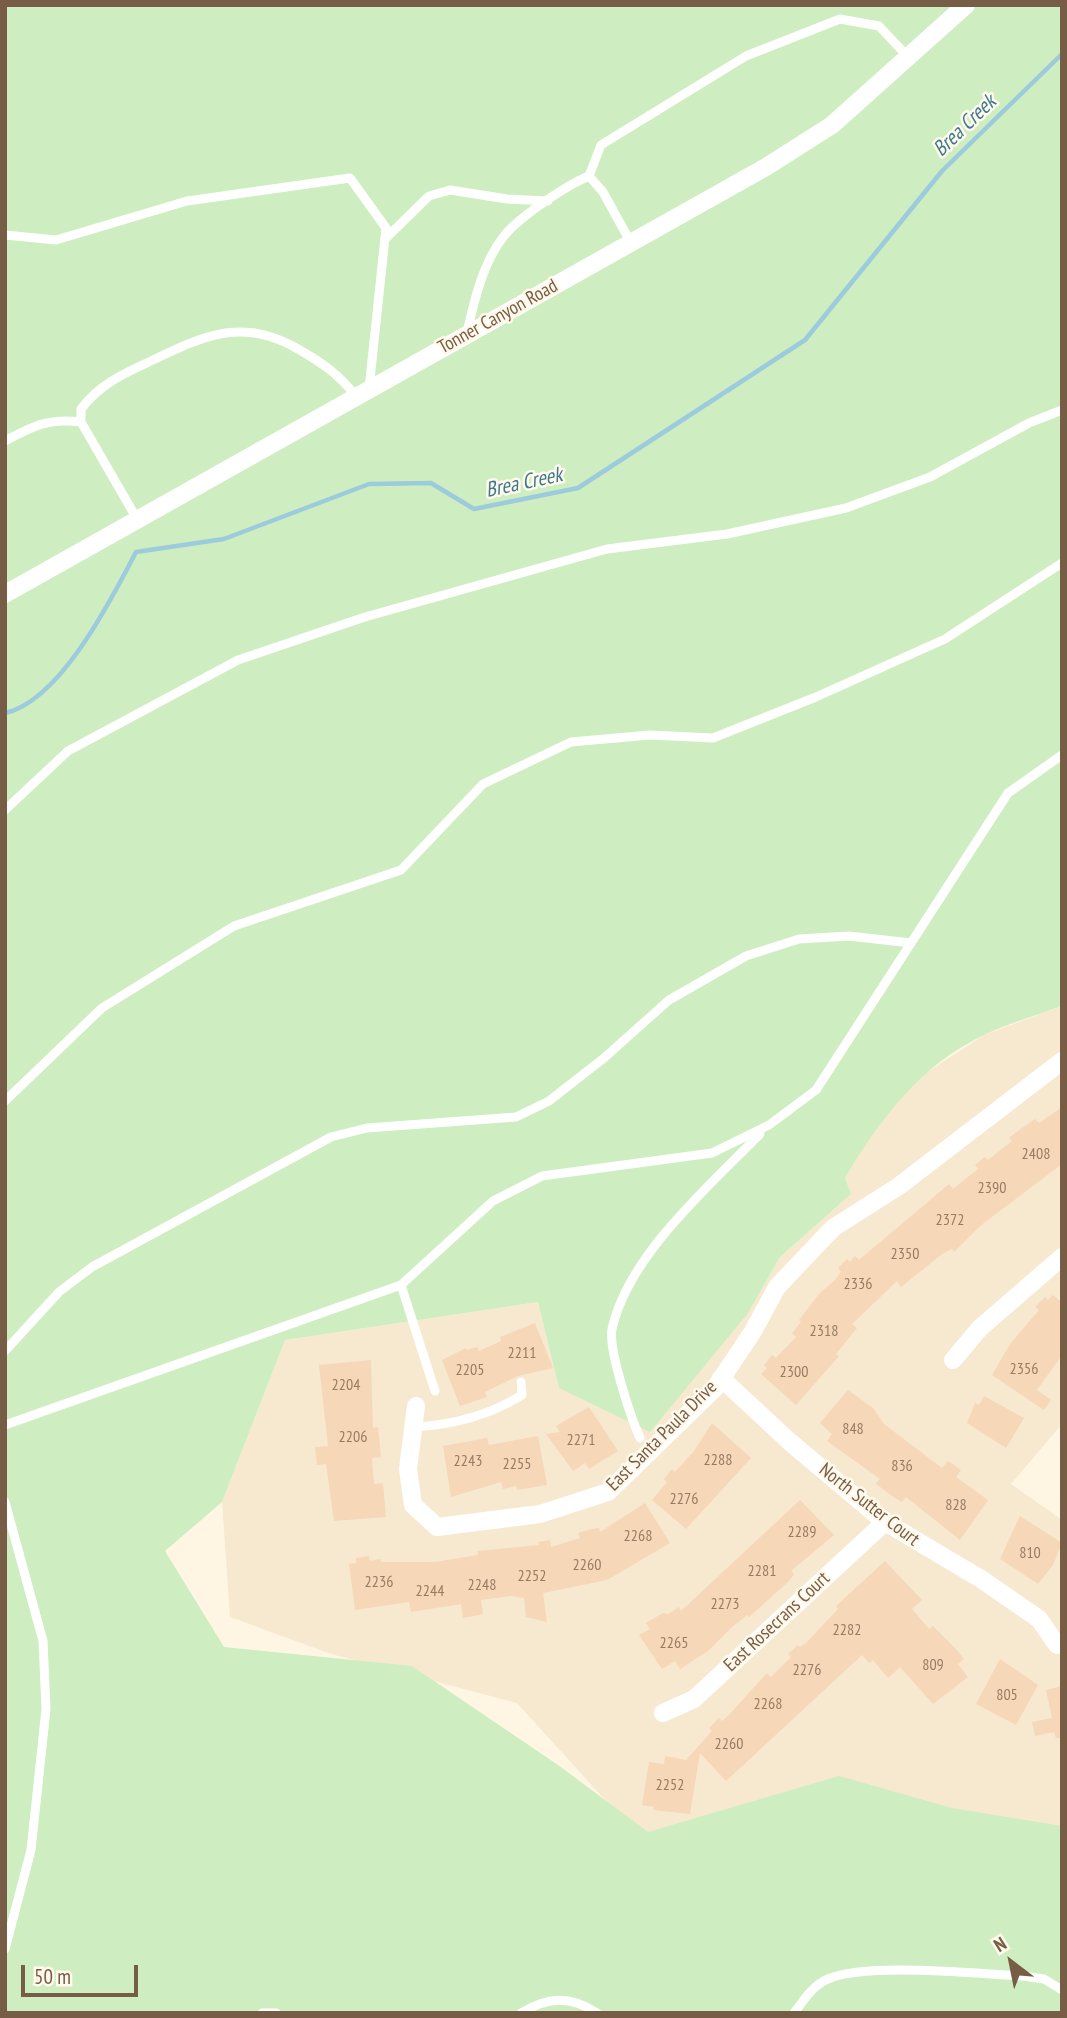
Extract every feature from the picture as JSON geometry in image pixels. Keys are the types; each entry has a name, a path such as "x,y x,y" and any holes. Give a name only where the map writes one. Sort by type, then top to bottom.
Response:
{"street":[{"name":"Tonner Canyon Road","path":"5,594 766,167 832,125 966,5"},
{"name":"East Santa Paula Drive","path":"416,1406 408,1469 413,1505 437,1527 540,1514 608,1492 656,1448 721,1378 752,1332 777,1287 833,1228 899,1186 1062,1061"},
{"path":"953,1360 979,1328 1062,1257"},
{"name":"North Sutter Court","path":"721,1378 790,1442 885,1522 981,1579 1039,1619 1057,1645"},
{"name":"East Rosecrans Court","path":"663,1713 694,1699 885,1522"}],"lane":[{"path":"466,335 477,290 504,236 569,184 589,176 601,145 746,56 840,19 878,26 908,57"},
{"path":"589,176 603,192 631,243"},
{"path":"5,235 56,240 187,201 350,178 387,228 363,392 333,369 276,336 250,330 189,342 107,382 81,409 80,422 137,520"},
{"path":"385,239 429,196 450,190 507,199 548,201"},
{"path":"5,810 68,751 238,660 365,617 607,549 727,534 846,508 930,477 1030,423 1062,410"},
{"path":"5,441 33,426 57,419 80,422"},
{"path":"5,1101 102,1008 234,926 401,870 483,784 571,742 650,735 713,738 816,698 945,639 1062,563"},
{"path":"640,1438 628,1410 611,1331 627,1289 670,1225 769,1125 816,1090 1008,793 1062,755"},
{"path":"5,1351 60,1292 92,1266 331,1137 367,1128 516,1117 550,1101 604,1058 669,1000 746,956 799,939 849,936 911,943"},
{"path":"5,1425 401,1285 493,1201 542,1176 712,1153 769,1125"},
{"path":"401,1285 435,1391"},
{"path":"414,1427 443,1425 512,1401 523,1395 522,1382"},
{"path":"5,1502 43,1641 46,1709 31,1850 5,1949"},
{"path":"794,2013 808,1993 826,1980 862,1971 1023,1976 1044,1979 1062,1990"},
{"path":"521,2013 541,2001 570,2001 597,2013"},
{"path":"262,2013 276,2013"}],"shaded area":[{"path":"1062,1006 1062,1424 1011,1484 1062,1520 1062,1872 666,1867 517,1703 331,1654 230,1617 222,1502 285,1340 538,1302 559,1388 748,1313 780,1257 851,1194 845,1178 873,1131 899,1098 926,1073 984,1035"}],"green space":[{"path":"5,5 1062,5 1062,1006 995,1030 963,1046 941,1061 904,1095 845,1178 851,1194 780,1257 748,1313 650,1432 559,1388 538,1302 285,1340 222,1502 165,1551 224,1647 412,1666 558,1765 648,1832 839,1776 952,1808 1062,1826 1062,2013 5,2013"}],"building":[{"path":"1062,1107 1062,1164 980,1226 954,1252 952,1249 942,1254 901,1287 897,1281 852,1324 857,1328 836,1354 839,1356 796,1405 761,1374 767,1368 764,1365 772,1355 776,1358 796,1337 792,1333 801,1322 799,1320 819,1294 835,1280 841,1272 838,1268 847,1259 850,1262 855,1256 859,1260 949,1184 953,1189 978,1169 975,1165 985,1157 988,1160 1012,1141 1009,1138 1019,1130 1035,1119 1039,1123"},
{"path":"1053,1295 1062,1303 1062,1355 1037,1390 1051,1400 1044,1410 992,1375 1010,1344 1039,1310 1035,1307 1045,1297 1048,1300"},
{"path":"535,1323 553,1368 518,1376 485,1392 487,1397 460,1406 442,1360 466,1348 477,1347 479,1351 501,1341 500,1337"},
{"path":"371,1360 373,1428 378,1427 381,1457 372,1458 374,1484 383,1483 386,1517 334,1521 326,1464 317,1465 315,1447 328,1446 319,1365"},
{"path":"848,1390 873,1408 884,1424 942,1468 948,1461 961,1470 956,1477 988,1500 960,1540 906,1497 902,1502 876,1484 880,1479 827,1441 832,1434 820,1423"},
{"path":"984,1396 1024,1418 1006,1448 967,1423 975,1403 979,1405"},
{"path":"589,1407 618,1451 589,1469 585,1463 573,1471 546,1434 560,1432 556,1426"},
{"path":"712,1423 751,1458 686,1529 652,1500 667,1482 664,1479 672,1469 675,1472 694,1451"},
{"path":"538,1436 547,1485 517,1490 516,1486 503,1489 501,1482 451,1497 443,1446 487,1438 489,1445"},
{"path":"800,1500 834,1535 791,1571 794,1574 789,1581 749,1617 747,1615 731,1628 708,1651 680,1669 675,1661 662,1669 639,1635 650,1629 646,1623 679,1607 681,1611"},
{"path":"645,1503 670,1543 607,1580 543,1593 547,1622 526,1617 524,1598 511,1596 481,1600 483,1614 463,1618 461,1604 411,1612 409,1602 355,1610 349,1564 356,1563 356,1558 369,1556 370,1561 380,1559 381,1562 435,1562 478,1555 478,1551 539,1545 538,1542 550,1540 551,1547 580,1538 578,1533 591,1529 599,1528 600,1532"},
{"path":"1020,1516 1062,1543 1053,1565 1038,1584 1000,1559"},
{"path":"885,1561 922,1600 912,1609 929,1629 933,1626 956,1649 964,1659 958,1664 968,1677 933,1704 900,1667 888,1678 873,1660 869,1663 862,1655 726,1781 700,1753 690,1814 653,1810 654,1807 642,1805 649,1762 664,1764 665,1756 686,1760 712,1731 709,1728 719,1718 722,1721 728,1716 767,1673 771,1677 791,1657 788,1654 798,1645 800,1647 806,1643 838,1609 836,1606"},
{"path":"1000,1659 1038,1685 1016,1725 976,1704"},
{"path":"1062,1686 1062,1738 1056,1738 1054,1732 1035,1736 1032,1722 1052,1718 1046,1690"}],"waterway":[{"name":"Brea Creek","path":"5,713 25,705 45,690 64,669 98,621 136,552 224,539 369,484 431,483 474,509 578,488 805,340 942,171 1062,54"}]}
